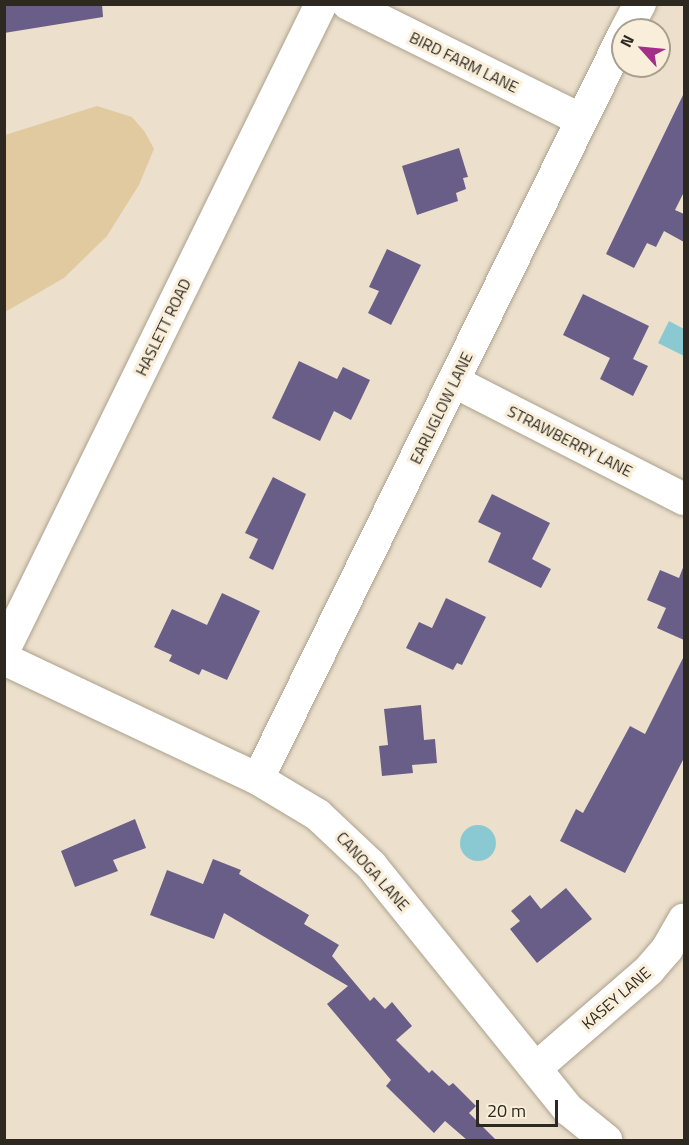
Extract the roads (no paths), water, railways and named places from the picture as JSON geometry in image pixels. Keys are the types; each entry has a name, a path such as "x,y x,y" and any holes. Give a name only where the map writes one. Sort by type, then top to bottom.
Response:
{"street":[{"name":"HASLETT ROAD","path":"4,650 321,4"},
{"name":"BIRD FARM LANE","path":"348,4 580,119"},
{"path":"632,18 640,4"},
{"name":"EARLIGLOW LANE","path":"258,779 455,382 580,119 611,59"},
{"name":"STRAWBERRY LANE","path":"455,382 684,499"},
{"name":"CANOGA LANE","path":"4,659 289,795 346,838 569,1110 606,1140"},
{"name":"KASEY LANE","path":"536,1068 649,970 667,949 684,919"}],"water":[{"path":"669,321 684,329 684,356 658,343"},
{"path":"478,825 490,831 496,843 490,855 478,861 466,855 460,843 466,831"}]}
